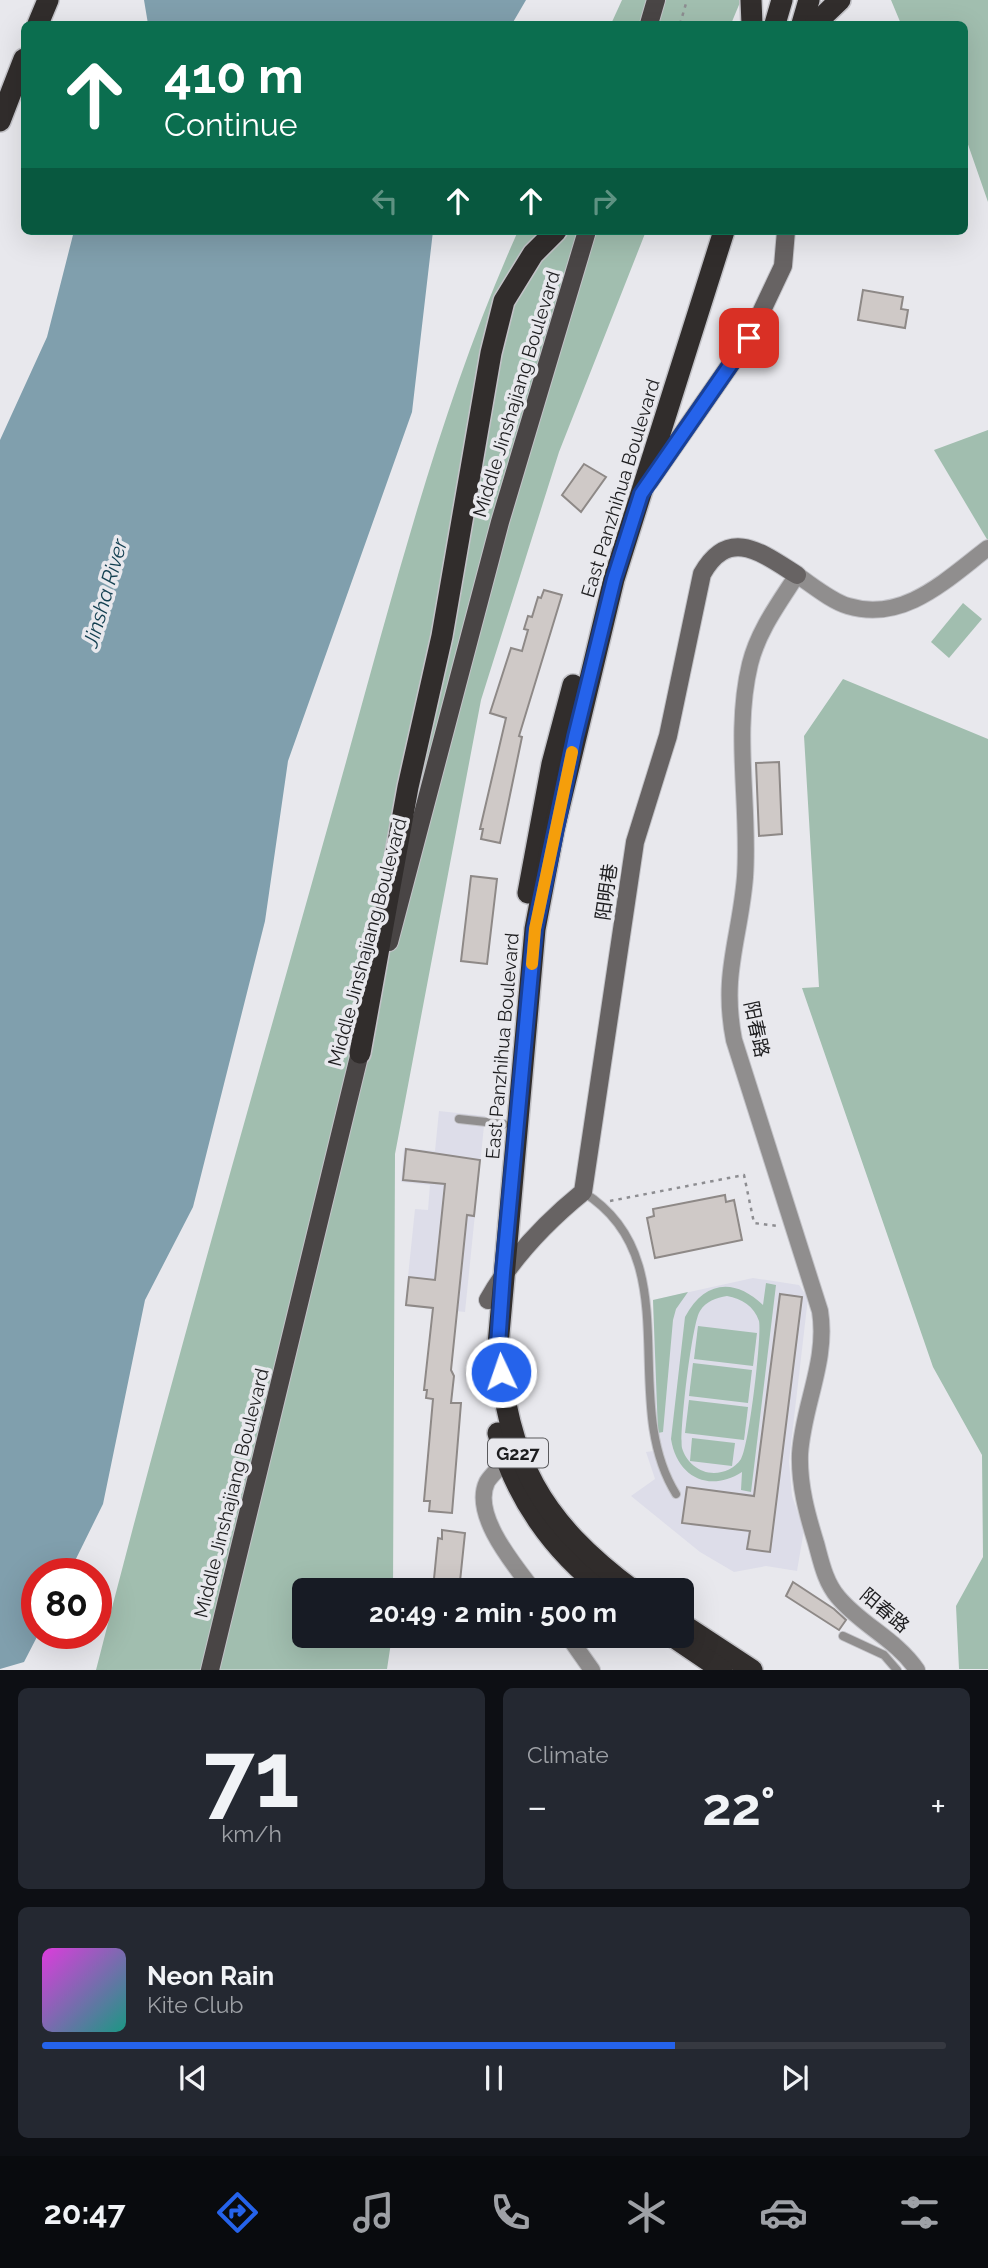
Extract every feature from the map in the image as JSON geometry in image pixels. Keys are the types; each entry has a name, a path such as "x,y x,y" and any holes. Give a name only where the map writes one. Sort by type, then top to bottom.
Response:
{"highway":[{"path":"39,21 48,0"},
{"path":"751,0 752,21"},
{"path":"776,21 782,0"},
{"path":"803,21 809,0"},
{"path":"818,21 840,0"},
{"path":"0,121 21,67"},
{"path":"360,1053 381,957 491,353 504,301 533,254 552,235"},
{"name":"G227","path":"698,295 711,235"},
{"name":"G227","path":"670,382 698,295 722,235"},
{"name":"East Panzhihua Boulevard","path":"617,1578 566,1531 538,1493 516,1448 503,1399 498,1345 535,929 575,737 614,579 641,494 670,382"},
{"name":"East Panzhihua Boulevard","path":"592,1578 555,1544 527,1506 505,1461 492,1411 488,1300 520,956 534,856 552,764 600,574 670,382"},
{"path":"694,1632 752,1670"},
{"path":"690,1648 722,1670"}],"main road":[{"path":"650,21 656,0"},
{"name":"Middle Jinshajiang Boulevard","path":"381,957 500,522 586,235"},
{"name":"Middle Jinshajiang Boulevard","path":"210,1670 360,1053"}],"street":[{"path":"641,494 749,338 783,266 786,235"},
{"name":"阳明巷","path":"583,1192 635,842 668,736 702,574 711,558 726,548 745,547 797,575"},
{"path":"797,575 846,606 874,611 901,607 927,594 988,548"},
{"name":"阳春路","path":"797,575 765,626 750,662 744,696 742,754 746,855 744,886 728,975 728,1008 734,1040 820,1311 824,1333 800,1453 801,1483 807,1513 825,1576 838,1598 904,1653 917,1670"},
{"path":"488,1300 503,1273 541,1229 583,1192"},
{"path":"505,1461 486,1483 485,1503 495,1534 525,1578"},
{"path":"576,1648 592,1670"}],"lane":[{"path":"460,1119 504,1124"},
{"path":"583,1192 618,1220 631,1241 640,1266 645,1297 651,1432 663,1475 676,1494"},
{"path":"843,1636 884,1655 897,1670"}],"path":[{"path":"681,21 687,0"},
{"path":"600,1203 744,1175 754,1223 794,1227"}],"shaded area":[{"path":"439,1111 485,1116 465,1312 405,1306 415,1209 428,1210 430,1185 401,1182 404,1148 435,1151"},
{"path":"753,1278 799,1285 808,1298 789,1461 792,1496 804,1530 797,1571 766,1566 734,1572 700,1552 631,1496 655,1479 646,1452 660,1450 655,1406 653,1300"}],"green space":[{"path":"622,0 741,0 732,21 612,21"},
{"path":"891,0 988,0 988,202 968,144 968,21 900,21"},
{"path":"516,235 644,235 559,452 481,700 395,1154 393,1578 292,1578 292,1648 390,1648 387,1669 96,1670 101,1649 112,1649 112,1607 180,1353 412,525 460,376"},
{"path":"988,430 988,541 934,450"},
{"path":"963,603 982,619 949,658 931,642"},
{"path":"843,679 988,739 988,1669 959,1669 956,1606 983,1557 982,1455 933,1367 802,988 819,987 804,736"},
{"path":"766,1283 776,1285 751,1492 741,1490 742,1472 718,1481 696,1478 680,1463 671,1439 685,1317 693,1305 710,1290 731,1287 752,1296 763,1305","holes":["732,1297 751,1307 759,1321 759,1347 751,1414 741,1459 725,1471 708,1472 694,1466 682,1448 682,1422 690,1355 697,1319 702,1308 715,1299"]},
{"path":"688,1292 676,1309 673,1320 663,1432 658,1433 653,1300"},
{"path":"698,1326 757,1333 753,1366 694,1359"},
{"path":"693,1363 752,1370 748,1403 689,1396"},
{"path":"689,1400 748,1407 744,1440 685,1433"},
{"path":"692,1438 735,1443 732,1466 690,1461"}],"water":[{"path":"144,0 526,0 514,21 148,21"},
{"name":"Jinsha River","path":"73,235 433,235 412,412 288,761 265,921 193,1207 145,1300 103,1504 76,1558 21,1558 21,1649 31,1649 24,1662 0,1669 0,440 47,337"}],"building":[{"path":"863,290 903,297 901,309 908,310 905,328 858,320"},
{"path":"584,464 606,477 581,512 562,495"},
{"path":"544,590 562,595 519,736 522,737 500,843 481,839 483,829 480,829 506,718 490,713 511,648 522,651 528,630 524,629 528,616 532,617 538,597 541,598"},
{"path":"779,762 782,834 759,836 756,763"},
{"path":"471,876 497,879 487,964 461,961"},
{"path":"406,1149 480,1160 474,1216 467,1215 451,1370 454,1376 451,1403 461,1403 452,1513 429,1511 430,1501 424,1501 433,1399 426,1398 427,1390 424,1390 433,1308 406,1305 409,1277 435,1280 445,1184 403,1180"},
{"path":"725,1195 726,1202 734,1200 742,1240 655,1258 647,1218 654,1216 653,1209"},
{"path":"780,1294 802,1297 770,1552 747,1549 750,1531 682,1523 687,1487 754,1496"},
{"path":"442,1530 465,1533 460,1578 434,1578 438,1538 442,1539"},
{"path":"793,1582 846,1620 839,1630 786,1596"}],"slow traffic":[{"path":"532,964 535,929 572,752"}],"route":[{"path":"501,1372 498,1345 503,1273 535,929 575,737 614,579 641,494 749,338"}]}
